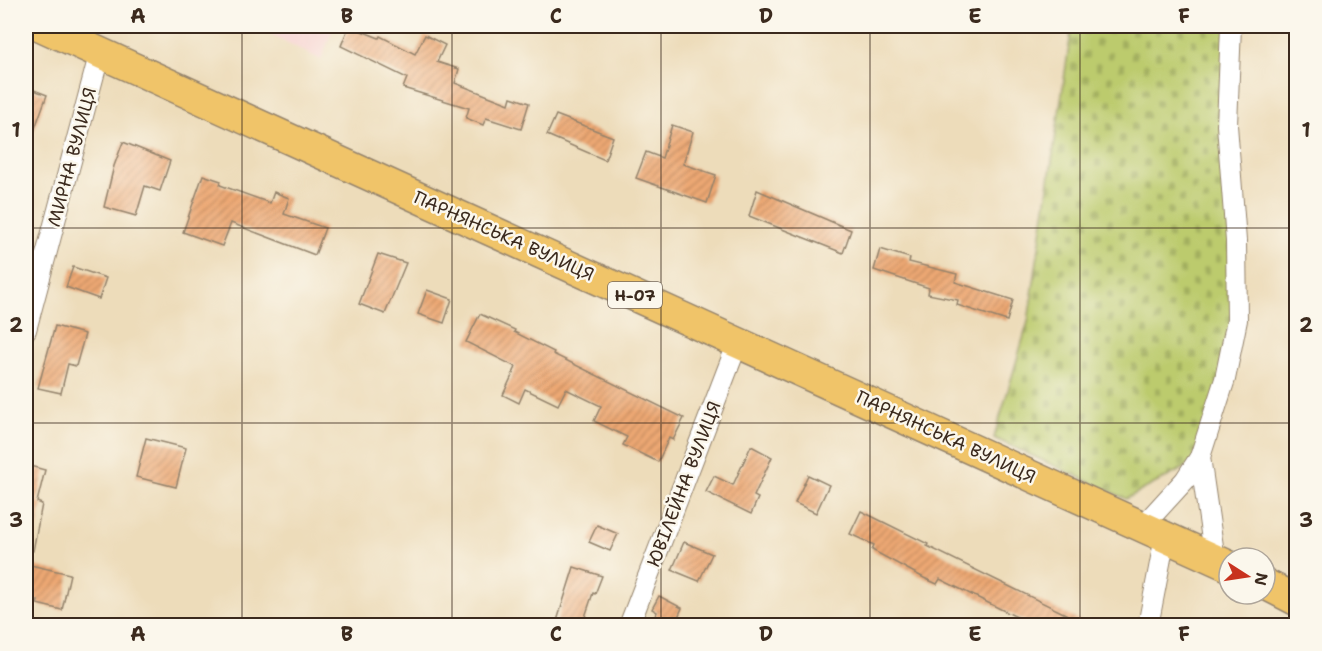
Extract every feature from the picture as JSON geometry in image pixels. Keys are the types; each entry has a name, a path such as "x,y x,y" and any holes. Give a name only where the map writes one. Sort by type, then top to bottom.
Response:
{"main road":[{"name":"ПАРНЯНСЬКА ВУЛИЦЯ","path":"61,30 100,52 1217,561"},
{"path":"1277,590 1296,600"}],"street":[{"path":"1148,626 1153,532 1200,457 1226,379 1237,320 1236,241 1227,125 1231,26"},
{"name":"МИРНА ВУЛИЦЯ","path":"26,330 100,52"},
{"name":"ЮВІЛЕЙНА ВУЛИЦЯ","path":"629,626 738,342"},
{"path":"1200,457 1218,546"}],"shaded area":[{"path":"255,26 334,26 321,60"}],"green space":[{"path":"1072,26 1231,26 1237,320 1200,457 1126,499 994,438 1028,322"}],"building":[{"path":"349,26 379,38 380,36 415,54 425,35 445,45 437,62 459,69 455,83 509,104 511,97 529,103 521,129 486,118 483,125 466,118 469,108 403,88 407,78 341,46"},
{"path":"26,87 47,95 27,150 26,150"},
{"path":"556,115 613,137 605,160 547,135"},
{"path":"672,125 693,132 683,164 716,175 707,203 636,178 646,152 662,158"},
{"path":"123,142 170,161 160,191 145,186 136,216 104,207 114,166"},
{"path":"203,175 221,181 220,185 270,203 274,192 289,198 284,214 325,228 315,255 231,223 222,246 183,232"},
{"path":"757,190 851,230 843,253 749,216"},
{"path":"880,249 910,258 909,262 957,274 955,282 1013,300 1007,321 957,305 958,300 928,294 929,288 874,270"},
{"path":"378,254 406,263 385,314 359,304"},
{"path":"73,267 106,278 99,299 66,287"},
{"path":"427,290 452,299 444,323 418,314"},
{"path":"480,314 515,330 514,332 554,352 553,354 684,418 673,440 669,438 658,462 623,445 627,437 594,421 601,406 566,389 558,405 525,389 519,403 503,395 516,367 466,342"},
{"path":"55,326 85,334 76,366 68,364 61,393 38,388"},
{"path":"146,438 186,448 176,487 136,477"},
{"path":"751,446 772,457 754,496 758,498 751,514 706,492 714,476 733,485"},
{"path":"26,465 45,470 37,502 42,504 33,551 26,550"},
{"path":"808,475 829,485 816,513 795,503"},
{"path":"861,511 1090,626 1035,626 940,579 937,584 924,578 872,550 874,545 850,534"},
{"path":"597,525 618,534 610,551 589,542"},
{"path":"684,542 712,554 699,581 672,570"},
{"path":"26,564 70,574 62,610 37,604 38,601 26,598"},
{"path":"574,567 602,576 595,594 593,593 582,626 571,626 557,621"},
{"path":"659,596 682,608 674,626 650,626 657,612 652,609"}]}
